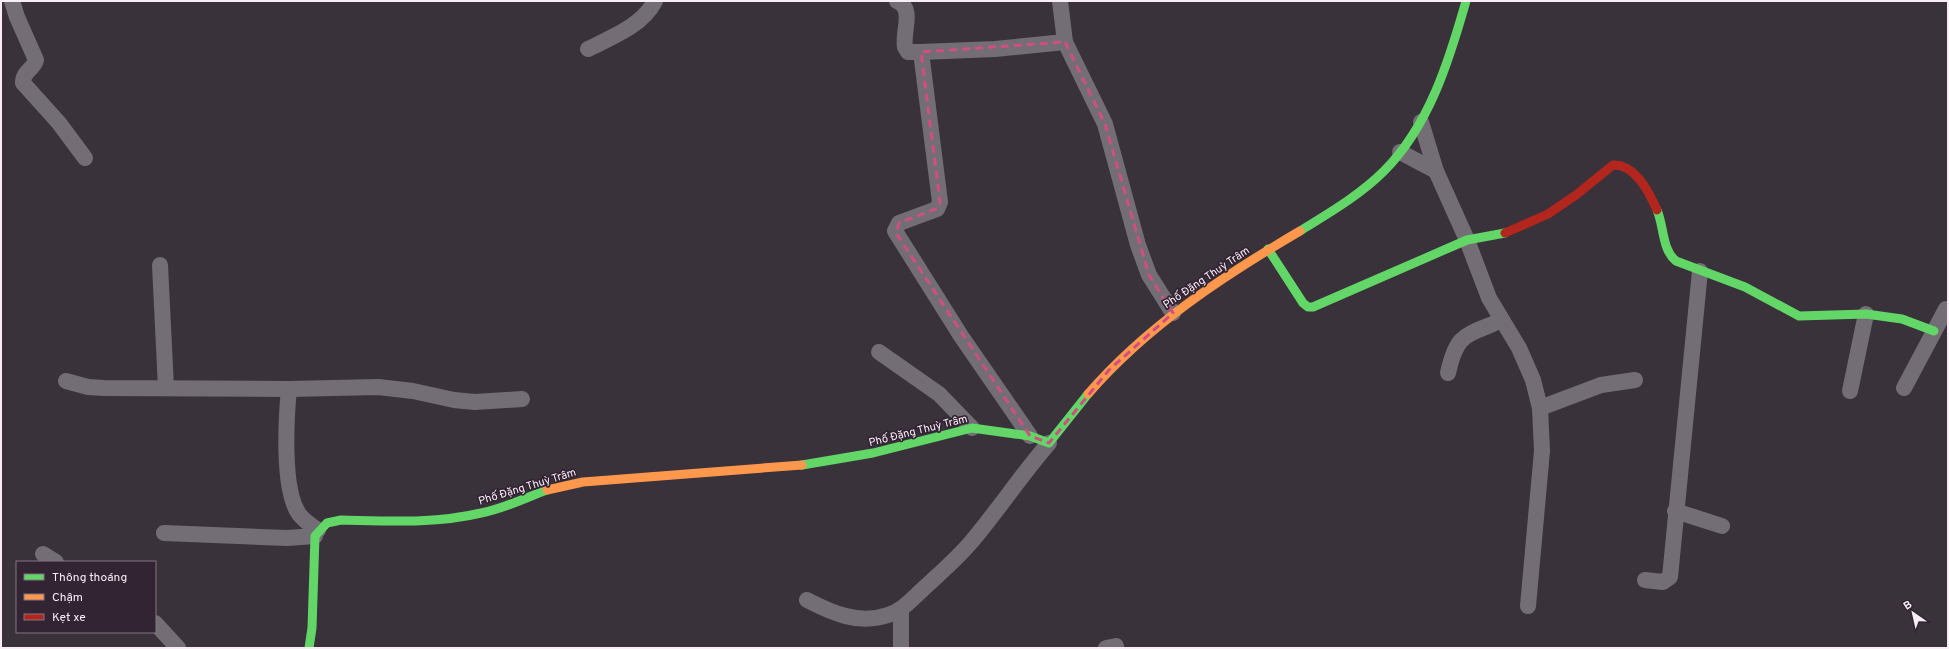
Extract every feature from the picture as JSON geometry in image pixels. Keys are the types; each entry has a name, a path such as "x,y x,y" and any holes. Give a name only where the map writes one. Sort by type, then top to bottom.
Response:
{"street":[{"path":"12,1 17,17 36,60 36,63 24,75 23,83 55,118 85,158"},
{"path":"588,49 638,22 648,13 655,1"},
{"path":"897,1 903,4 906,9 905,47 908,52 995,49 1065,42"},
{"path":"1060,1 1065,42 1105,124 1138,245 1149,275 1173,313"},
{"name":"Phố Đặng Thuỳ Trâm","path":"317,533 327,523 341,520 427,521 463,517 483,513 547,490 583,482 814,464 873,453 972,428 1030,436 1049,443 1067,418 1109,370 1173,313 1268,249 1350,197 1378,175 1400,152 1420,122 1439,83 1466,1"},
{"path":"921,52 940,202 937,209 896,226 896,234 962,336 1030,436"},
{"path":"1420,122 1436,170 1467,240 1489,298 1519,348 1533,380 1540,408 1542,451 1528,606"},
{"path":"1400,152 1436,170"},
{"path":"1268,249 1303,303 1308,307 1313,307 1467,240 1487,239 1502,236 1515,230 1552,211 1609,168 1619,164 1624,165 1636,176 1653,201 1662,221 1667,248 1671,257 1677,262 1745,288 1799,316 1866,314 1902,319 1934,331"},
{"path":"160,265 166,388"},
{"path":"1645,580 1663,582 1670,577 1700,271"},
{"path":"1904,388 1947,308"},
{"path":"1850,390 1866,314"},
{"path":"1448,373 1452,353 1461,339 1502,320"},
{"path":"879,352 938,394 972,428"},
{"path":"1540,408 1601,385 1634,380"},
{"path":"66,381 88,387 104,388 289,389 378,386 413,391 461,401 493,402 522,399"},
{"path":"289,389 286,423 292,495 300,515 317,533 312,628 309,648"},
{"path":"807,600 829,612 856,618 873,618 888,615 901,609 972,541 1049,443"},
{"path":"1676,511 1722,526"},
{"path":"164,533 287,538 317,533"},
{"path":"901,609 901,648"},
{"path":"156,624 178,648"}],"highlighted area":[{"path":"1065,42 1105,124 1149,275 1173,313 1109,370 1049,443 1030,436 896,233 899,223 938,208 940,202 921,52"}],"traffic: fast":[{"path":"1300,231 1365,188 1375,180 1400,153 1413,134 1436,92 1466,1"},
{"path":"1657,210 1668,251 1676,261 1745,287 1799,316 1866,314 1902,319 1934,331"},
{"path":"1268,249 1303,303 1308,307 1313,307 1467,240 1505,233"},
{"path":"802,465 873,453 972,428 1030,436 1049,443 1088,394"},
{"path":"309,648 312,628 315,536 327,523 341,520 411,521 446,519 498,509 547,490"}],"traffic: slow":[{"path":"1088,394 1135,346 1187,304 1215,284 1300,231"},
{"path":"547,490 583,482 802,465"}],"traffic: jam":[{"path":"1505,233 1548,214 1576,195 1613,165 1628,169 1640,180 1650,195 1657,210"}]}
